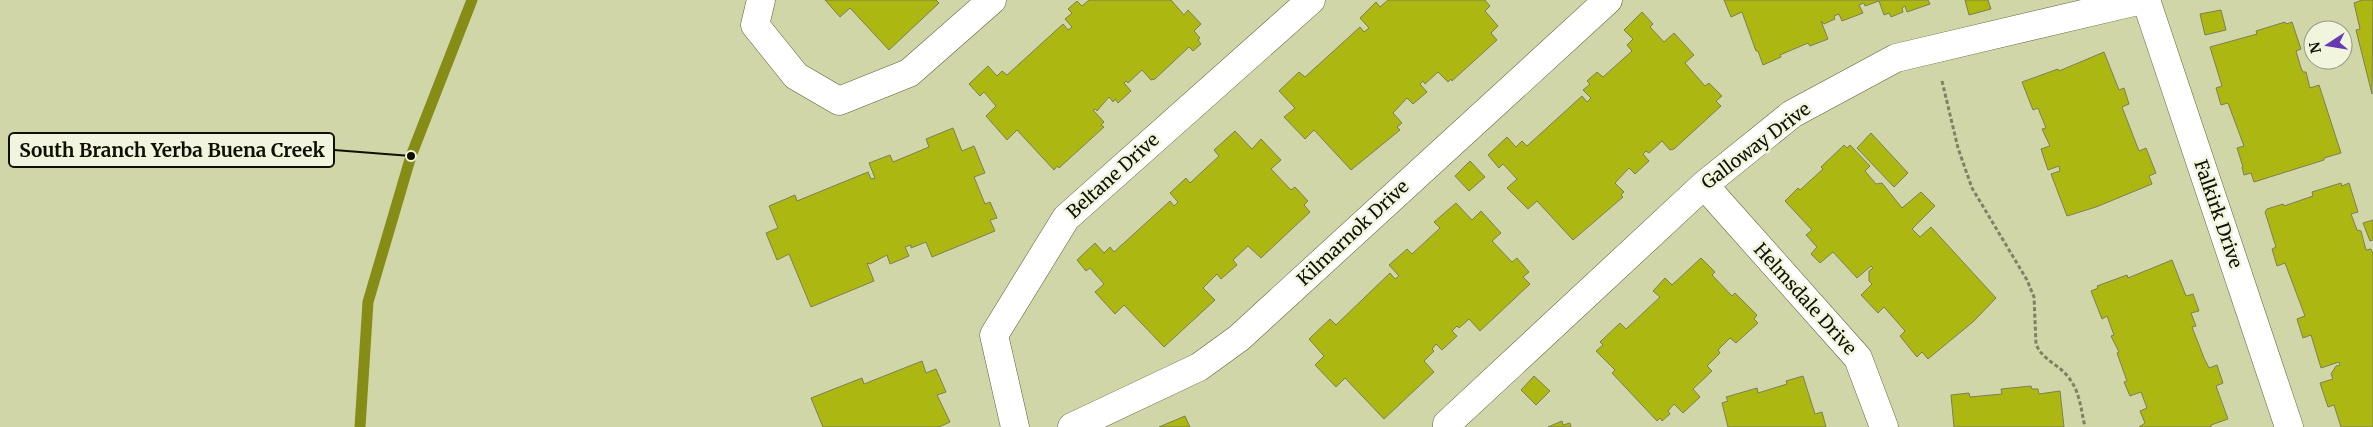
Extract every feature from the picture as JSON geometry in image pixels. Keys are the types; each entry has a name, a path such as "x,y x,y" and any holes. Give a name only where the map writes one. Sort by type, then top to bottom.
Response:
{"street":[{"path":"761,0 755,26 796,76 839,101 908,73 992,0"},
{"name":"Beltane Drive","path":"1015,427 994,335 1066,218 1311,0"},
{"name":"Kilmarnok Drive","path":"1072,427 1199,368 1239,338 1608,0"},
{"name":"Galloway Drive","path":"1447,427 1447,424 1704,185 1792,114 1896,58 2142,0"},
{"name":"Falkirk Drive","path":"2146,0 2289,427"},
{"name":"Helmsdale Drive","path":"1704,185 1858,358 1884,427"}],"path":[{"path":"1935,49 1958,148 1972,188 2027,280 2034,297 2036,344 2039,352 2068,376 2076,388 2085,427"}],"building":[{"path":"825,0 936,0 939,3 889,50 850,8 840,17"},
{"path":"1089,0 1171,0 1184,15 1188,10 1201,24 1194,31 1200,38 1198,40 1201,44 1193,51 1189,47 1155,79 1151,80 1142,70 1128,83 1126,81 1124,83 1131,91 1118,103 1115,99 1113,102 1109,97 1097,111 1093,110 1104,122 1101,125 1104,127 1059,168 1057,166 1054,170 1017,130 1007,140 986,116 996,106 984,92 980,96 969,84 988,66 997,76 1002,71 1007,75 1063,24 1068,30 1072,27 1065,19 1072,13 1068,9 1077,1 1082,6"},
{"path":"1388,0 1485,0 1490,6 1485,11 1498,26 1491,33 1497,40 1452,81 1451,79 1448,82 1438,72 1425,84 1423,81 1420,84 1427,92 1413,104 1407,98 1393,113 1402,123 1397,127 1400,130 1351,170 1314,130 1305,139 1284,117 1295,108 1279,91 1299,72 1305,77 1360,27 1364,32 1369,28 1360,18 1376,2 1380,7"},
{"path":"1724,0 1928,0 1930,4 1907,12 1905,6 1902,8 1903,12 1891,17 1889,13 1884,15 1879,1 1865,6 1864,3 1859,5 1863,13 1842,21 1839,14 1834,16 1835,19 1824,24 1821,21 1828,39 1810,46 1808,43 1780,55 1781,57 1763,65 1742,12 1731,17"},
{"path":"1965,0 1988,0 1991,9 1969,15"},
{"path":"2362,0 2373,0 2372,94 2356,30 2360,29 2354,3"},
{"path":"2221,10 2226,30 2205,35 2200,14"},
{"path":"1642,12 1653,24 1650,27 1664,42 1674,33 1694,55 1685,63 1705,86 1709,83 1722,96 1716,101 1721,106 1674,149 1670,150 1662,141 1649,153 1646,151 1643,154 1649,161 1635,174 1629,168 1615,183 1624,192 1621,195 1623,197 1573,240 1537,201 1528,209 1507,188 1517,179 1503,164 1499,168 1488,155 1507,137 1516,147 1522,141 1527,146 1582,96 1587,102 1591,98 1583,90 1590,84 1587,81 1597,72 1603,77 1632,51 1627,45 1633,39 1624,30"},
{"path":"2285,22 2286,24 2292,22 2301,49 2296,51 2301,68 2303,72 2306,72 2310,88 2319,85 2341,153 2254,182 2251,173 2244,175 2237,148 2244,146 2228,103 2221,105 2216,88 2222,86 2210,47 2257,34 2256,31"},
{"path":"2104,52 2119,90 2124,88 2129,104 2122,107 2139,151 2146,148 2156,173 2149,176 2152,184 2096,207 2067,216 2051,174 2060,171 2059,166 2048,170 2041,149 2050,146 2042,129 2046,128 2038,108 2033,110 2022,82 2058,69 2059,71"},
{"path":"953,128 962,151 974,146 985,173 974,177 985,204 990,202 997,218 990,220 995,231 932,257 926,242 911,248 911,245 905,247 909,256 890,264 887,255 870,264 867,263 874,281 811,307 789,254 777,260 766,233 778,228 769,206 795,195 797,201 868,172 871,179 875,178 869,163 890,155 893,162 929,147 926,139"},
{"path":"1235,131 1252,149 1261,139 1281,160 1271,169 1291,190 1295,187 1308,201 1304,205 1310,212 1261,258 1248,246 1233,260 1237,265 1221,279 1217,274 1203,288 1215,300 1164,347 1124,305 1115,314 1095,292 1104,284 1090,268 1086,271 1077,260 1095,243 1104,253 1110,247 1114,252 1170,201 1174,206 1178,202 1170,193 1186,178 1190,183 1219,156 1214,150"},
{"path":"1871,133 1908,173 1894,187 1857,148"},
{"path":"1844,145 1847,148 1850,145 1870,166 1865,171 1876,184 1882,183 1902,208 1921,192 1935,206 1912,229 1920,237 1931,227 1996,298 1974,321 1928,359 1922,352 1917,357 1900,336 1905,331 1884,307 1878,313 1861,295 1872,284 1869,281 1869,271 1873,268 1871,266 1857,278 1833,252 1820,263 1811,254 1817,247 1806,235 1812,230 1785,201 1798,188 1800,190 1823,169 1821,167"},
{"path":"1470,161 1485,177 1469,191 1455,176"},
{"path":"2341,183 2342,186 2349,183 2358,212 2351,214 2357,230 2361,231 2366,250 2371,249 2373,254 2373,427 2341,427 2334,405 2328,407 2320,383 2333,379 2331,374 2336,366 2340,365 2339,362 2321,368 2311,335 2303,338 2297,319 2305,316 2285,263 2277,266 2272,249 2276,247 2265,212 2267,209 2283,204 2284,206 2313,196 2312,192"},
{"path":"1456,203 1472,220 1481,211 1501,233 1492,241 1512,262 1517,258 1529,272 1523,277 1530,284 1480,331 1469,319 1459,328 1457,326 1452,331 1457,336 1442,350 1436,344 1432,349 1434,351 1424,361 1434,372 1384,419 1345,378 1336,387 1315,365 1324,356 1309,339 1330,319 1336,325 1390,273 1395,279 1399,276 1389,265 1407,249 1412,254 1440,228 1434,222"},
{"path":"2373,220 2373,240 2370,241 2363,223"},
{"path":"1701,258 1715,272 1712,275 1732,296 1735,293 1757,315 1754,319 1758,323 1736,343 1730,338 1718,350 1720,353 1707,366 1712,371 1693,389 1700,397 1683,413 1674,404 1668,411 1670,414 1662,421 1660,418 1657,421 1612,373 1615,370 1596,351 1603,345 1600,342 1620,323 1626,329 1660,297 1653,291 1665,278 1672,285"},
{"path":"2172,260 2186,296 2193,294 2199,311 2191,313 2196,326 2192,327 2204,358 2209,368 2217,365 2223,383 2216,386 2228,419 2211,425 2211,427 2139,427 2145,423 2140,411 2147,408 2141,392 2130,396 2124,382 2127,381 2117,353 2119,352 2111,336 2114,335 2107,316 2102,319 2091,291 2098,288 2097,286 2127,275 2128,278"},
{"path":"922,361 926,373 936,369 946,392 937,395 950,422 939,427 823,427 811,398 862,378 864,384"},
{"path":"1534,376 1550,391 1536,405 1521,390"},
{"path":"1803,376 1815,414 1822,412 1826,427 1728,427 1722,403 1728,401 1726,397 1757,388 1758,393 1787,384 1786,381"},
{"path":"2031,386 2032,389 2038,389 2039,394 2060,391 2064,427 1954,427 1951,395 1969,393 1970,397 2002,394 2001,389"},
{"path":"1185,416 1190,427 1159,427"},
{"path":"1562,421 1563,425 1570,423 1571,427 1548,427"}],"waterway":[{"path":"360,427 368,302 411,156 472,0"}],"place":[{"name":"South Branch Yerba Buena Creek","path":"411,156"}]}
